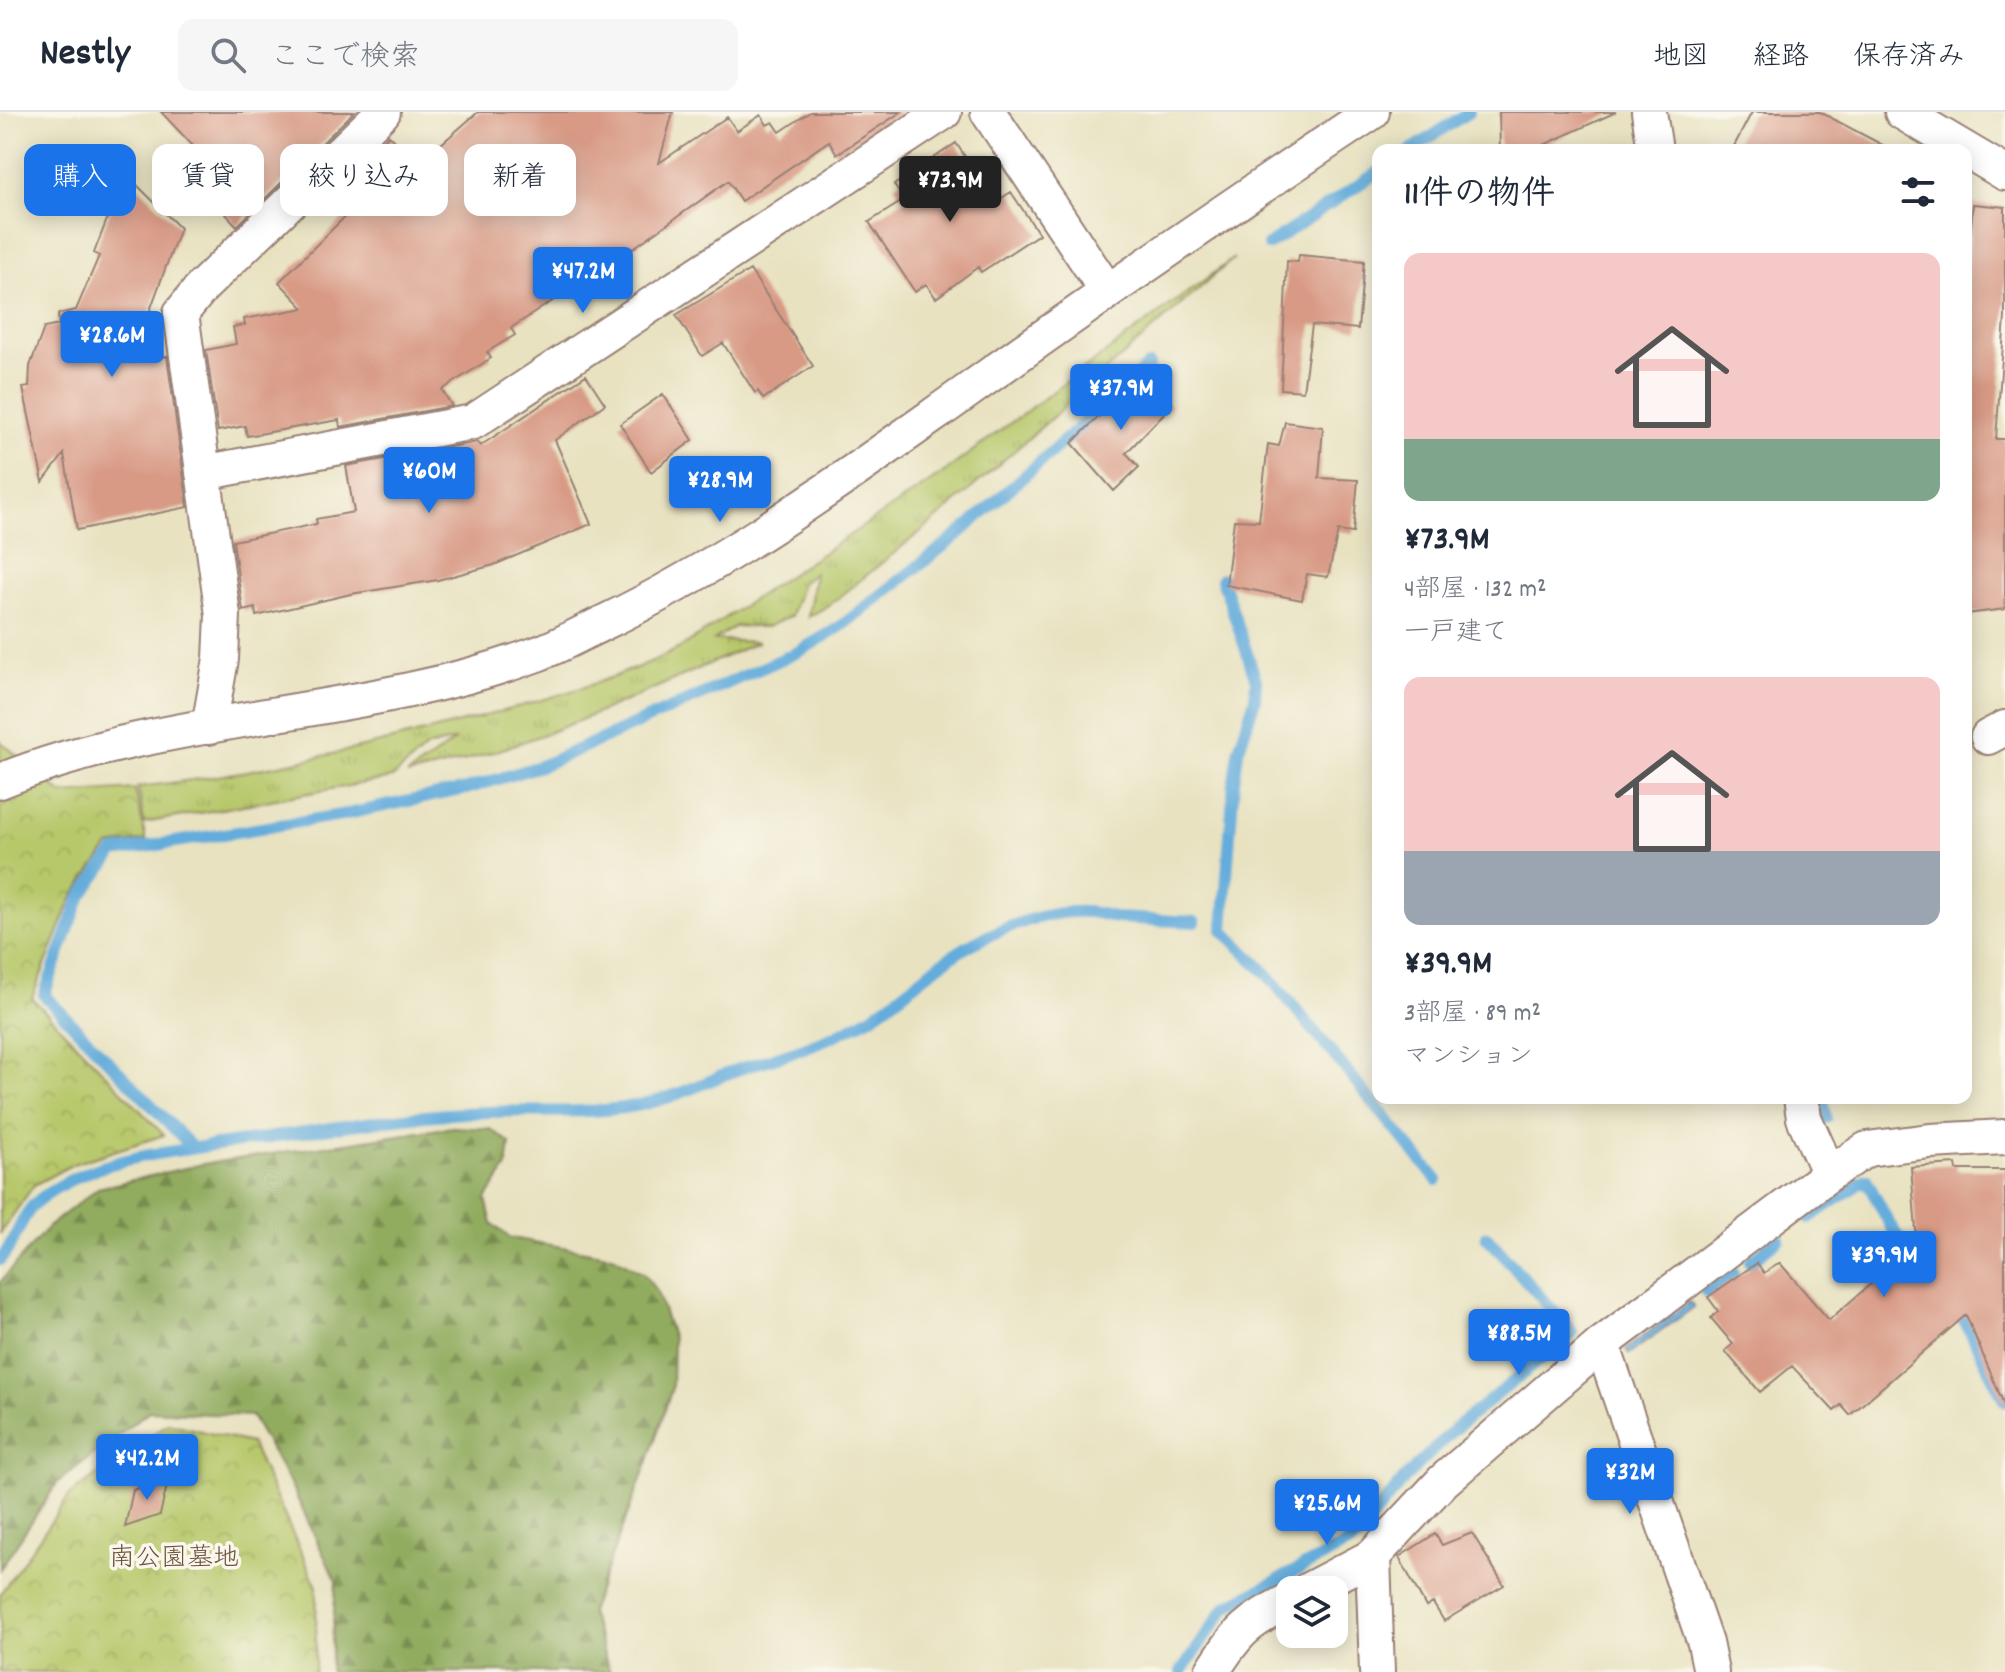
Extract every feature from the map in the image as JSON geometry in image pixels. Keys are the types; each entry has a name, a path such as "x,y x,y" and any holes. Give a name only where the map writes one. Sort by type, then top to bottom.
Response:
{"street":[{"path":"209,727 221,659 223,615 181,313 202,287 383,112"},
{"path":"203,473 473,422 944,112"},
{"path":"988,112 1107,291"},
{"path":"0,781 81,753 387,696 523,658 652,600 879,454 1107,291 1372,112"},
{"path":"1649,112 1654,144"},
{"path":"1902,112 1955,144"},
{"path":"1972,154 2005,174"},
{"path":"1972,172 2005,174"},
{"path":"1802,1104 1804,1118 1829,1174"},
{"path":"1335,1576 1373,1556 1443,1481 1602,1344 1867,1149 1930,1141 2005,1137"},
{"path":"1602,1344 1705,1643 1711,1672"},
{"path":"1373,1556 1377,1672"},
{"path":"1212,1672 1234,1637 1250,1621 1276,1607"}],"green space":[{"path":"1234,258 940,516 831,604 808,617 815,573 802,583 791,616 767,627 736,626 714,640 758,642 542,735 453,764 407,775 456,740 427,747 392,778 144,823 138,787 269,767 442,727 584,687 680,648 940,475"},
{"path":"0,741 62,794 135,789 146,840 109,846 72,898 32,998 164,1135 73,1164 34,1185 0,1233"},
{"path":"453,1127 490,1129 510,1143 507,1167 486,1199 492,1224 511,1238 613,1256 644,1274 657,1292 673,1339 672,1388 648,1461 590,1612 610,1672 330,1672 336,1581 290,1483 251,1416 149,1411 58,1482 0,1569 0,1282 48,1227 98,1188 203,1164"},
{"name":"南公園墓地","path":"168,1423 251,1443 317,1587 315,1672 0,1672 0,1594 70,1495"}],"water":[{"path":"1690,1302 1694,1307 1629,1354 1626,1349"}],"building":[{"path":"161,112 354,112 321,144 280,144 280,184 264,200 264,144 191,144"},
{"path":"478,112 673,112 659,163 727,117 737,131 761,115 767,125 773,122 780,132 810,112 901,112 837,154 829,141 741,201 728,181 632,249 511,328 515,335 487,352 491,358 442,390 452,406 340,427 339,420 247,436 245,426 218,431 206,350 236,344 233,327 245,325 244,319 304,308 279,282 346,216 448,216 448,144 441,144"},
{"path":"1499,112 1616,112 1546,144 1500,144"},
{"path":"1752,112 1820,112 1881,144 1735,144"},
{"path":"389,135 397,144 380,144"},
{"path":"956,143 995,202 1011,192 1039,234 981,272 978,267 936,298 926,284 915,292 869,222 904,200 894,185"},
{"path":"136,184 152,200 152,216 168,216 180,228 131,363 167,356 188,507 77,530 64,454 43,482 23,388 29,387 30,366 44,328 59,325 58,314 76,310 99,256 94,253 108,216 136,216"},
{"path":"1973,204 2005,207 2005,317 1996,439 2005,439 2005,609 1972,613"},
{"path":"228,216 247,216 237,226"},
{"path":"1299,255 1364,261 1358,329 1312,325 1303,391 1281,389 1287,261 1298,262"},
{"path":"750,270 813,366 763,399 758,391 755,393 723,343 702,356 676,315"},
{"path":"586,375 605,404 555,440 591,524 494,565 438,580 351,594 256,616 255,608 243,611 233,541 317,524 316,519 354,512 346,466 477,442 480,446"},
{"path":"1139,376 1171,406 1126,453 1139,467 1114,491 1072,443"},
{"path":"663,394 693,440 651,472 620,424"},
{"path":"1285,422 1323,427 1319,478 1358,480 1353,533 1338,531 1328,577 1307,574 1302,600 1226,585 1234,520 1259,521 1268,444 1279,446"},
{"path":"1956,1164 1957,1170 2005,1170 2005,1407 1966,1315 1850,1415 1841,1405 1834,1411 1792,1366 1760,1392 1725,1351 1733,1344 1711,1318 1718,1311 1708,1297 1757,1263 1764,1273 1780,1263 1829,1320 1917,1244 1911,1167"},
{"path":"169,1477 160,1515 125,1527 133,1490"},
{"path":"1472,1533 1504,1585 1444,1621 1433,1603 1426,1607 1399,1557 1435,1534 1442,1545"}],"waterway":[{"path":"1420,144 1469,112"},
{"path":"1268,245 1372,176"},
{"path":"192,1147 44,995 80,898 114,852 347,814 466,789 543,765 798,652 840,627 958,535 1149,365"},
{"path":"1222,579 1256,680 1255,699 1238,752 1234,781 1223,930 1266,973 1372,1101"},
{"path":"0,1260 28,1212 40,1199 63,1184 115,1163 170,1151 400,1119 458,1113 602,1110 647,1104 838,1034 877,1013 966,947 1029,920 1074,912 1115,918 1195,922"},
{"path":"1374,1104 1437,1180"},
{"path":"1824,1104 1826,1118"},
{"path":"1809,1218 1866,1179 1890,1225 1916,1263"},
{"path":"1181,1672 1226,1607 1353,1541 1404,1479 1453,1430 1573,1333 1486,1236"},
{"path":"1750,1262 1779,1239"},
{"path":"1706,1292 1733,1272"},
{"path":"1956,1304 2005,1401"}]}
